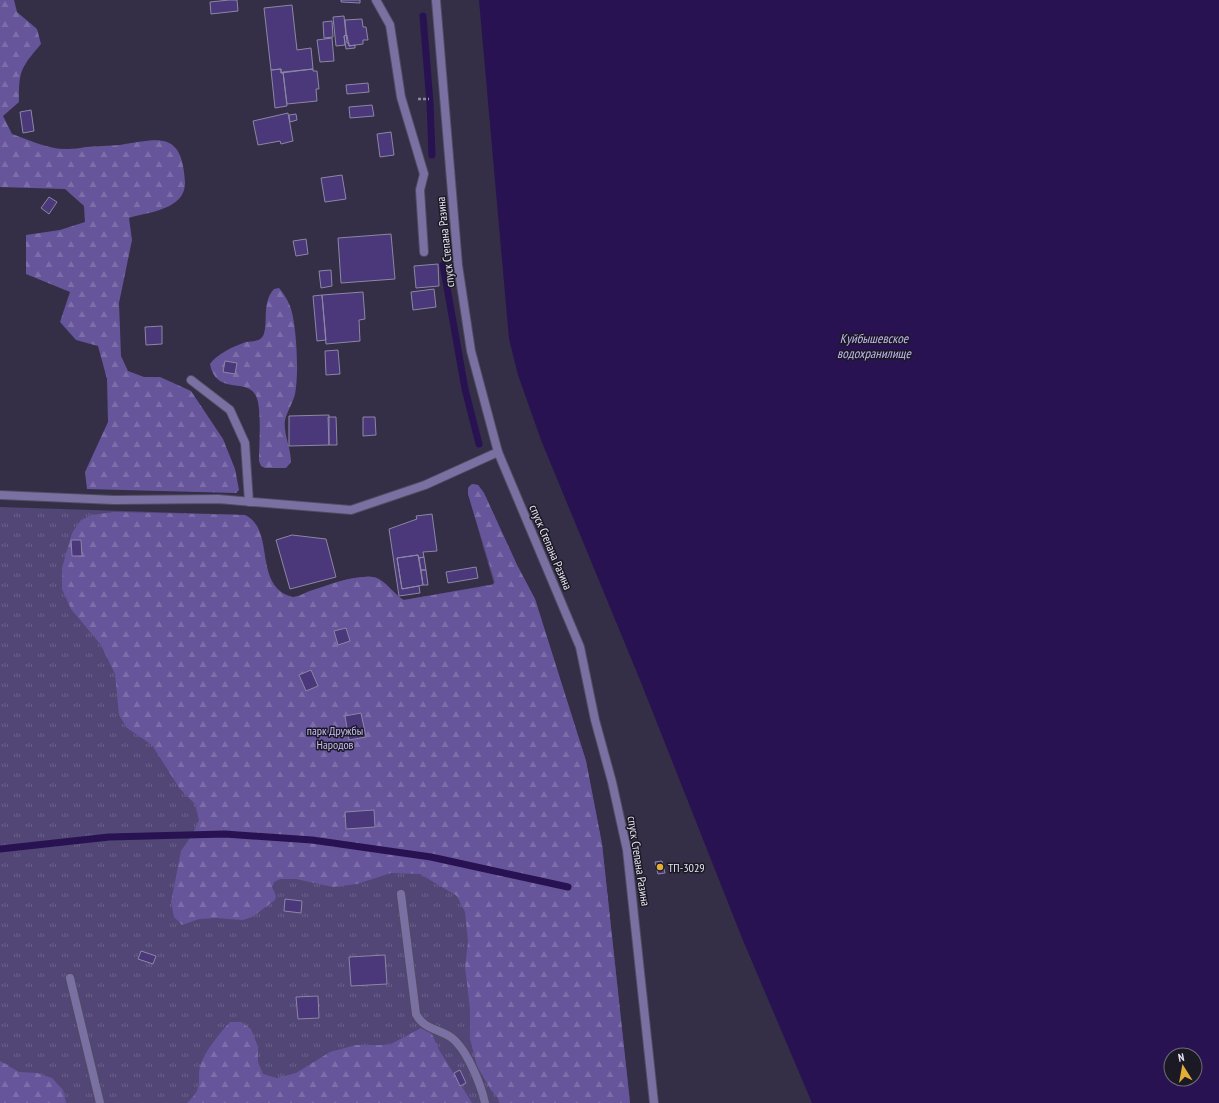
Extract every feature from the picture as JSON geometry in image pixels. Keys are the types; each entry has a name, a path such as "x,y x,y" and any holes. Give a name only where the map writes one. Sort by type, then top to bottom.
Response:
{"street":[{"path":"376,0 390,25 401,97 424,174 420,190 424,252"},
{"name":"спуск Степана Разина","path":"436,0 458,265 472,351 498,452 580,647 627,850 654,1103"},
{"path":"191,380 230,410 245,443 249,502"},
{"path":"0,495 114,500 218,499 351,510 425,485 498,452"},
{"path":"401,894 416,1014 423,1024 449,1036 457,1042 482,1089 485,1103"},
{"path":"70,978 100,1103"}],"green space":[{"path":"0,0 14,0 17,12 37,29 41,44 22,70 19,83 19,102 3,116 12,134 40,144 61,149 120,145 157,140 166,142 173,146 179,153 183,165 185,182 184,191 179,199 173,204 164,208 129,218 132,240 119,303 121,356 128,371 144,377 160,377 191,391 223,439 235,469 239,490 236,493 87,489 85,472 108,422 107,379 98,346 76,340 60,322 70,292 26,274 26,235 60,230 85,222 84,206 65,189 0,187"},
{"path":"279,288 290,306 297,350 295,394 285,420 291,462 286,468 265,468 261,466 259,461 260,418 256,396 252,390 246,387 225,383 218,380 213,374 210,364 213,360 231,348 246,342 255,341 263,336 265,331 266,307 270,295 274,289"},
{"path":"472,484 478,485 484,493 517,565 535,599 586,761 602,844 630,1103 0,1103 0,507 245,515 254,522 259,530 269,574 274,584 282,593 295,597 333,583 349,579 373,577 382,581 404,600 494,584 468,494 468,488"},
{"name":"парк Дружбы Народов","path":"472,484 478,485 484,493 517,565 535,599 586,761 602,844 630,1103 499,1103 498,1098 491,1090 477,1066 470,1039 470,1008 465,967 468,942 465,912 457,896 420,874 391,873 357,884 333,887 296,879 280,879 274,882 272,887 276,896 275,900 252,917 243,920 216,918 199,919 182,925 174,917 171,902 181,851 192,835 199,820 195,804 180,789 152,745 127,728 119,715 115,674 101,645 71,609 62,589 62,568 72,533 81,520 92,515 114,512 245,515 254,522 259,530 266,563 273,584 282,593 292,597 341,581 365,577 377,578 404,600 492,585 495,582 468,494 468,488"},
{"path":"230,1022 241,1022 251,1029 258,1047 258,1062 263,1074 277,1078 296,1073 330,1052 356,1045 389,1045 421,1028 431,1032 439,1050 472,1103 187,1103 197,1091 202,1061 214,1040"},
{"path":"0,1061 19,1072 37,1073 52,1078 63,1090 66,1103 0,1103"}],"water":[{"name":"Куйбышевское водохранилище","path":"479,0 1219,0 1219,1103 812,1103 742,938 640,680 541,440 518,375 509,339"}],"building":[{"path":"237,0 238,11 211,14 210,2"},
{"path":"341,0 360,0 360,3 341,2"},
{"path":"292,5 297,50 311,48 313,69 281,73 281,69 271,70 264,8"},
{"path":"344,16 346,35 344,36 345,45 336,46 333,17"},
{"path":"362,19 363,27 366,27 368,40 363,40 363,44 349,46 349,43 347,43 345,20"},
{"path":"332,21 333,37 324,38 323,22"},
{"path":"347,35 349,46 355,45 355,48 346,49 344,36"},
{"path":"332,38 334,61 320,62 317,40"},
{"path":"281,69 281,73 283,72 287,106 275,108 271,70"},
{"path":"313,69 313,71 317,71 319,89 316,89 317,101 287,104 283,72"},
{"path":"368,83 369,92 347,94 346,85"},
{"path":"372,105 374,116 350,118 349,107"},
{"path":"31,110 34,131 23,133 20,112"},
{"path":"288,113 293,141 281,144 280,141 258,145 253,121"},
{"path":"296,114 297,120 290,122 289,115"},
{"path":"391,132 394,155 380,157 377,134"},
{"path":"342,175 346,199 325,202 321,178"},
{"path":"49,197 57,202 49,214 41,208"},
{"path":"391,234 395,279 341,283 338,238"},
{"path":"306,239 308,254 296,256 293,241"},
{"path":"438,264 439,286 416,288 414,266"},
{"path":"331,270 332,286 321,288 319,271"},
{"path":"434,289 436,307 413,310 411,292"},
{"path":"363,292 365,319 359,320 360,341 326,344 322,295"},
{"path":"322,295 326,340 317,341 313,296"},
{"path":"162,326 162,344 146,345 145,327"},
{"path":"338,350 340,374 326,375 325,351"},
{"path":"225,361 237,363 235,374 223,372"},
{"path":"329,415 329,445 289,446 289,416"},
{"path":"328,417 336,417 337,445 329,445"},
{"path":"363,417 375,417 376,435 363,436"},
{"path":"432,514 437,551 423,552 424,557 419,558 418,555 397,558 402,589 419,586 420,593 399,596 389,529 417,519 416,516"},
{"path":"292,535 326,539 336,577 290,589 276,540"},
{"path":"71,540 81,540 82,556 72,556"},
{"path":"418,555 423,585 402,589 397,558"},
{"path":"424,557 426,570 421,570 419,558"},
{"path":"476,567 478,578 448,583 446,572"},
{"path":"421,570 426,570 428,585 423,585"},
{"path":"346,628 350,641 338,645 334,631"},
{"path":"311,670 318,686 306,691 299,675"},
{"path":"361,713 366,737 349,740 345,716"},
{"path":"374,810 375,827 346,829 345,812"},
{"name":"ТП-3029","path":"662,861 665,873 658,874 655,862"},
{"path":"285,899 302,901 301,913 284,911"},
{"path":"141,951 156,956 153,964 138,959"},
{"path":"385,955 387,984 351,986 349,957"},
{"path":"318,996 319,1018 298,1019 296,997"},
{"path":"460,1070 466,1083 460,1086 454,1073"}],"waterway":[{"path":"423,16 430,103 432,155"},
{"path":"443,265 465,389 479,444"},
{"path":"0,849 109,837 225,834 312,840 431,857 568,887"}],"place":[{"name":"ТП-3029","path":"660,867"}]}
